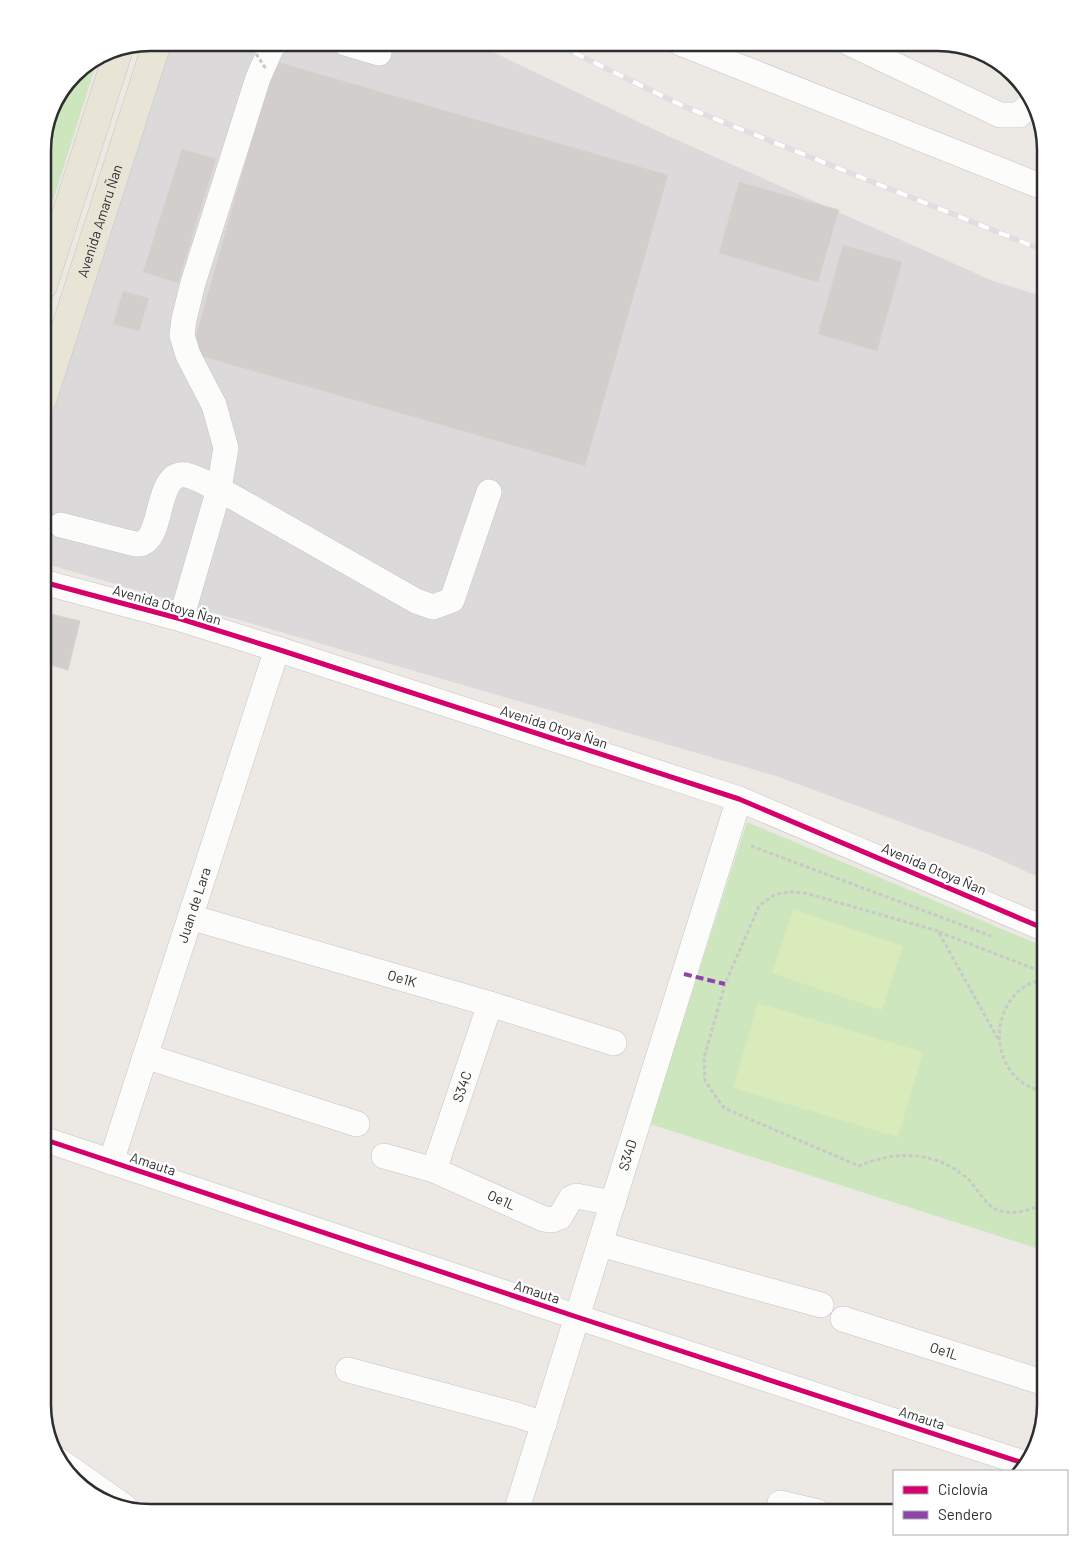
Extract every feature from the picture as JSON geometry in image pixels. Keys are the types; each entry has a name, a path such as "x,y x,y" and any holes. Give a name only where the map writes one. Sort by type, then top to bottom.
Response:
{"main road":[{"name":"Avenida Amaru Ñan","path":"51,373 153,51"},
{"path":"51,261 116,58"}],"street":[{"path":"181,619 219,489 226,448 214,405 188,355 182,335 184,319 193,283 258,78 270,51"},
{"path":"372,51 378,53"},
{"path":"702,51 1037,184"},
{"path":"866,51 1000,114 1019,115 1027,108"},
{"path":"61,525 135,544 145,543 151,536 168,483 175,477 186,475 219,489 416,601 433,607 452,600 489,492"},
{"name":"Avenida Otoya Ñan","path":"51,584 181,619 277,649 738,799 1037,924"},
{"name":"Juan de Lara","path":"111,1162 277,649"},
{"name":"S34D","path":"519,1504 738,799"},
{"name":"Oe1K","path":"190,917 490,1004 614,1043"},
{"name":"S34C","path":"434,1170 490,1004"},
{"path":"145,1056 357,1124"},
{"name":"Amauta","path":"51,1142 1019,1462"},
{"name":"Oe1L","path":"384,1156 434,1170 544,1219 552,1220 560,1217 571,1198 576,1196 613,1203"},
{"path":"600,1244 820,1305"},
{"name":"Oe1L","path":"843,1319 1037,1380"},
{"path":"348,1370 517,1415 544,1424"},
{"path":"780,1503 784,1504"}],"path":[{"path":"255,51 266,69"},
{"path":"727,837 1000,940"},
{"path":"1037,970 938,932 805,893 788,892 774,895 759,906 726,984 704,1058 704,1081 724,1108 859,1166 876,1158 907,1154 942,1163 967,1178 991,1207 1000,1211 1025,1211 1036,1207 1037,1204"},
{"path":"938,932 998,1040"},
{"path":"1037,982 1027,985 1015,994 1006,1007 1000,1021 998,1040 1006,1065 1016,1077 1037,1090"}],"shaded area":[{"path":"158,51 491,51 668,136 993,281 1037,295 1037,876 985,853 776,776 51,565 51,417"}],"green space":[{"path":"95,68 51,208 51,143 56,118 68,95 80,80"},
{"path":"747,822 1037,944 1037,1248 650,1124"},
{"path":"793,909 903,946 882,1010 772,973"},
{"path":"758,1003 923,1052 898,1137 733,1088"}],"building":[{"path":"274,61 668,175 585,466 191,353"},
{"path":"182,149 216,159 178,283 143,272"},
{"path":"739,182 839,210 818,282 719,253"},
{"path":"843,245 902,262 877,351 818,334"},
{"path":"123,291 149,298 139,331 113,324"},
{"path":"51,614 80,621 68,670 51,665"}],"railway":[{"path":"570,51 683,106 1037,248"}],"marked path":[{"path":"684,974 725,984"}],"cycle path":[{"path":"51,584 181,619 739,799 1037,926"},
{"path":"51,1142 1019,1462"}]}
